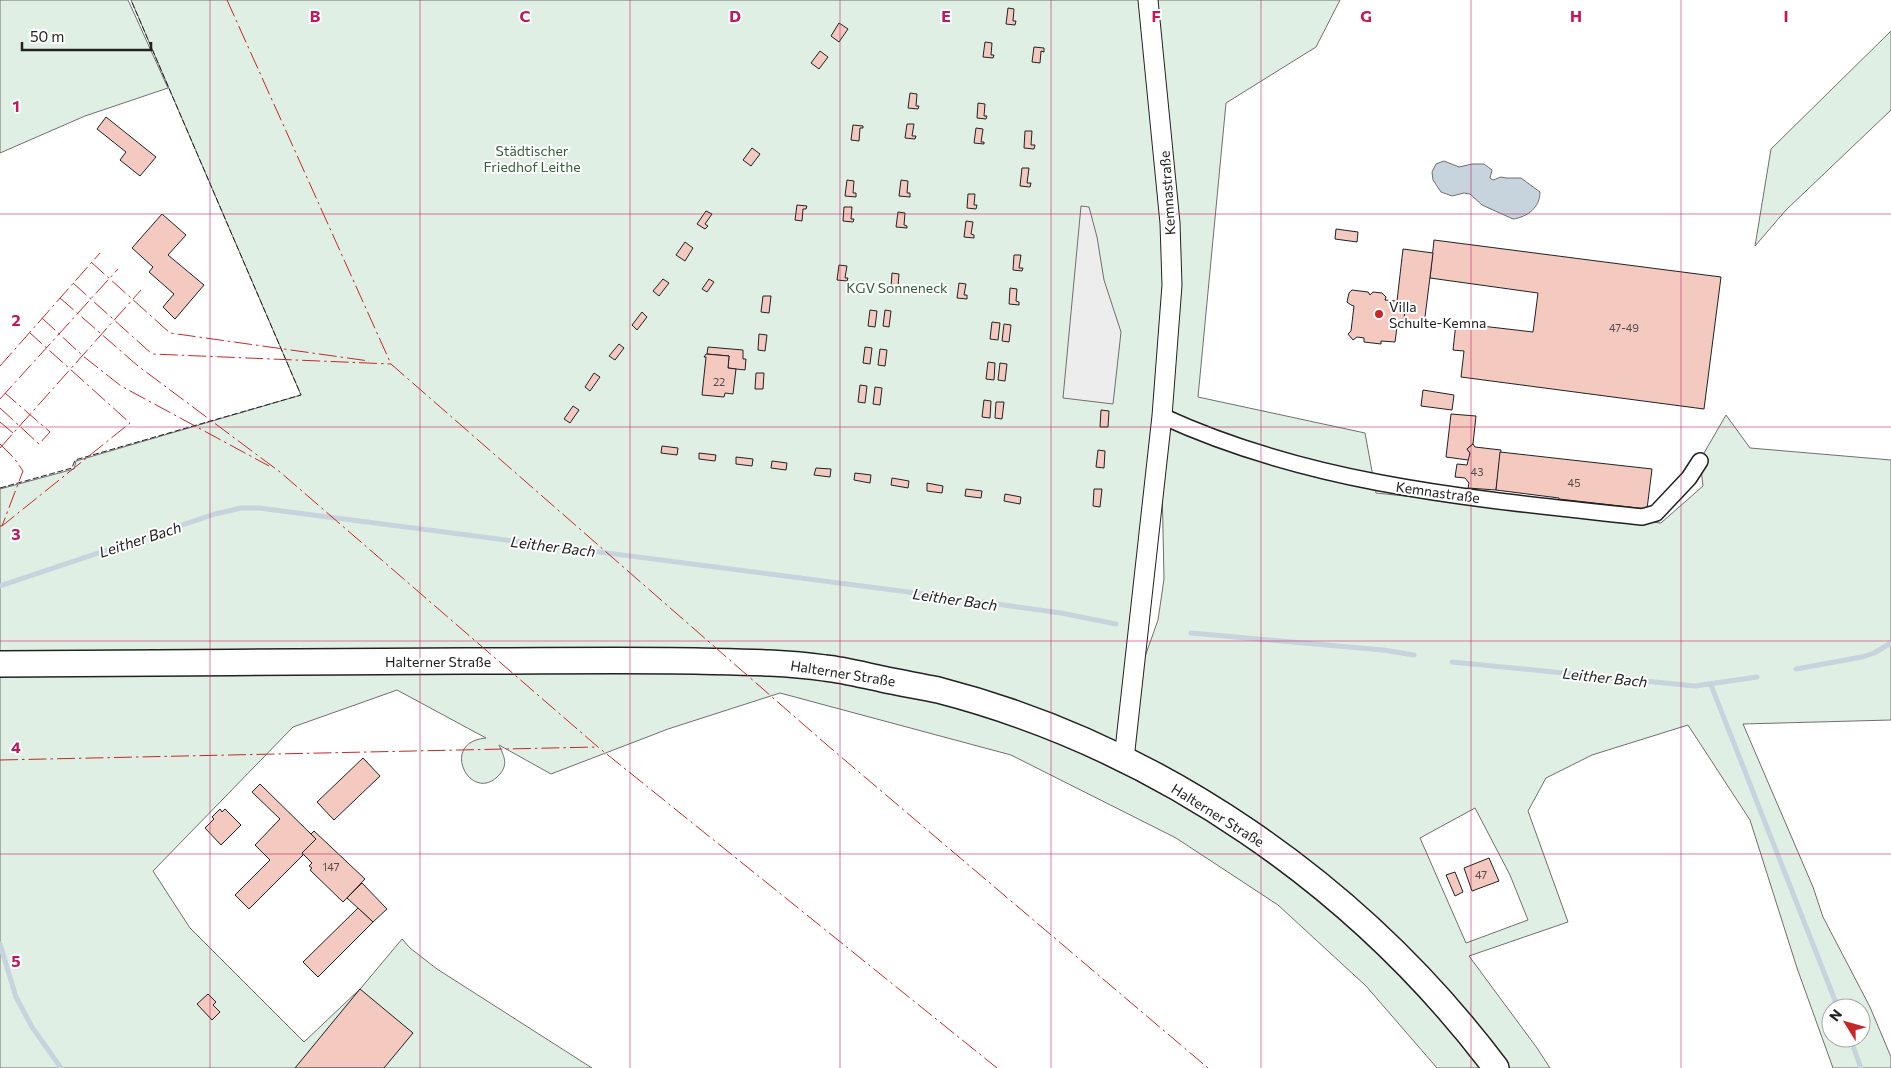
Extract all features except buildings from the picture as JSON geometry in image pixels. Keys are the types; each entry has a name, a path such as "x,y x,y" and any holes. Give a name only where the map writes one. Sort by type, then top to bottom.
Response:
{"main road":[{"name":"Halterner Straße","path":"0,664 633,660 776,663 827,668 938,690 1015,714 1124,759 1194,798 1244,830 1292,863 1394,951 1466,1029 1496,1068"}],"street":[{"name":"Kemnastraße","path":"1124,759 1140,599 1162,416 1172,285 1170,223 1148,0"},
{"name":"Kemnastraße","path":"1162,416 1258,454 1326,473 1384,485 1540,506 1642,517 1656,513 1689,478 1700,461"}],"green space":[{"path":"0,0 128,0 168,88 85,116 0,153"},
{"path":"131,0 1340,0 1316,47 1226,103 1198,397 1365,433 1376,493 1661,523 1703,486 1700,460 1726,415 1750,448 1891,460 1891,720 1743,724 1813,887 1823,917 1865,998 1821,998 1821,1035 1797,968 1750,820 1688,725 1592,755 1546,778 1528,811 1568,922 1469,956 1550,1068 1437,1068 1366,986 1278,905 1176,838 1011,755 780,693 668,729 551,774 499,745 505,763 503,770 489,782 479,783 470,778 464,770 462,760 464,750 471,742 486,738 397,690 293,727 153,871 190,928 304,1042 361,988 402,939 410,948 437,969 592,1068 0,1068 0,666 775,664 936,691 1092,745 1207,808 1210,805 1126,757 1132,693 1158,620 1164,579 1161,434 1167,358 1162,371 1161,415 1134,643 1124,757 1016,712 938,688 837,667 777,661 644,658 0,662 0,489 74,469 76,461 301,395","holes":["1475,808 1510,875 1528,920 1466,943 1420,838"]},
{"path":"1891,31 1891,110 1786,210 1755,246 1771,149"},
{"path":"1871,1009 1891,1057 1891,1068 1833,1068 1826,1048 1871,1048"}],"shaded area":[{"path":"1444,161 1459,167 1484,164 1492,170 1490,178 1493,180 1501,177 1521,178 1540,192 1538,202 1528,214 1513,219 1482,205 1470,194 1464,193 1452,196 1441,192 1433,180 1432,172 1436,164"},
{"path":"1081,206 1089,207 1097,237 1104,280 1121,332 1113,404 1063,398"}],"waterway":[{"name":"Leither Bach","path":"0,586 215,514 241,508 259,508 947,597 1061,613 1116,624"},
{"name":"Leither Bach","path":"1191,633 1383,650 1414,655"},
{"name":"Leither Bach","path":"1796,669 1862,657 1874,653 1891,643"},
{"name":"Leither Bach","path":"1452,662 1695,686 1757,677"},
{"path":"1711,685 1834,998"},
{"path":"0,944 16,997 32,1027 61,1068"},
{"path":"1854,1048 1861,1068"}],"fence":[{"path":"0,488 72,468 75,460 301,395 131,0"}],"power":[{"path":"227,0 391,364 827,745 1208,1068"},
{"path":"0,366 100,253"},
{"path":"91,262 170,333 369,361"},
{"path":"0,399 118,269"},
{"path":"73,283 152,354 391,364"},
{"path":"0,448 141,290"},
{"path":"60,298 138,366 280,472 598,747 997,1068"},
{"path":"42,318 83,356 121,386 269,466"},
{"path":"0,526 130,423 30,333"},
{"path":"0,408 39,444 50,432 5,393"},
{"path":"0,422 13,433"},
{"path":"0,444 14,458 23,471 2,526"},
{"path":"0,760 597,747"}],"place":[{"name":"Villa Schulte-Kemna","path":"1379,314"}],"park label":[{"name":"Städtischer Friedhof Leithe","path":"532,158"},
{"name":"KGV Sonneneck","path":"897,287"}]}
